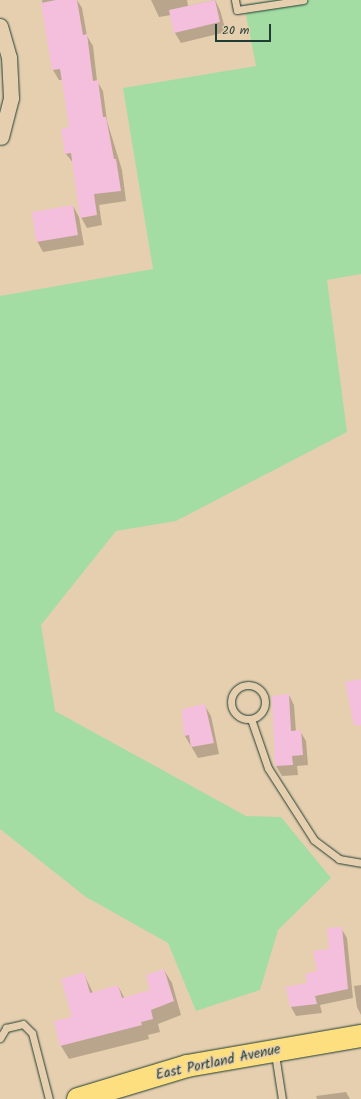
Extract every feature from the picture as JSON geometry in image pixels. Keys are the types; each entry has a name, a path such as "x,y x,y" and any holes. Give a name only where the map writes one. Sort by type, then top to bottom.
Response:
{"main road":[{"name":"East Portland Avenue","path":"78,1099 187,1066 361,1036"}],"street":[{"path":"0,26 9,57 11,98 1,137"}],"lane":[{"path":"235,0 237,10 303,0"},
{"path":"242,685 258,688 265,698 263,710 251,719 237,715 231,705 233,691 242,685"},
{"path":"251,719 268,768 314,840 338,859 361,863"},
{"path":"0,1038 6,1028 23,1024 32,1033 49,1099"},
{"path":"274,1050 282,1099"}],"green space":[{"path":"276,0 361,0 361,274 327,280 347,432 176,521 116,531 41,625 55,711 246,816 281,817 331,878 278,930 260,990 196,1011 168,943 86,897 0,829 0,296 153,269 123,88 256,66 244,5"}],"building":[{"path":"56,0 77,0 83,35 87,34 93,81 98,80 103,117 106,117 114,159 116,159 121,191 94,194 97,215 80,218 71,153 65,154 61,129 69,127 60,69 52,70 41,3"},
{"path":"215,0 220,22 174,33 169,10"},
{"path":"73,205 78,235 36,242 32,212"},
{"path":"361,679 361,725 354,726 345,682"},
{"path":"289,694 291,731 301,730 303,755 292,756 293,765 275,766 272,696"},
{"path":"205,704 214,743 191,747 189,735 184,736 182,709"},
{"path":"342,927 348,989 315,996 317,1004 290,1007 286,987 307,983 305,974 317,971 313,951 329,949 327,928"},
{"path":"164,969 174,1001 151,1010 153,1019 141,1022 142,1025 60,1046 54,1021 72,1017 61,979 84,972 90,993 118,985 122,998 150,990 146,975"}]}
